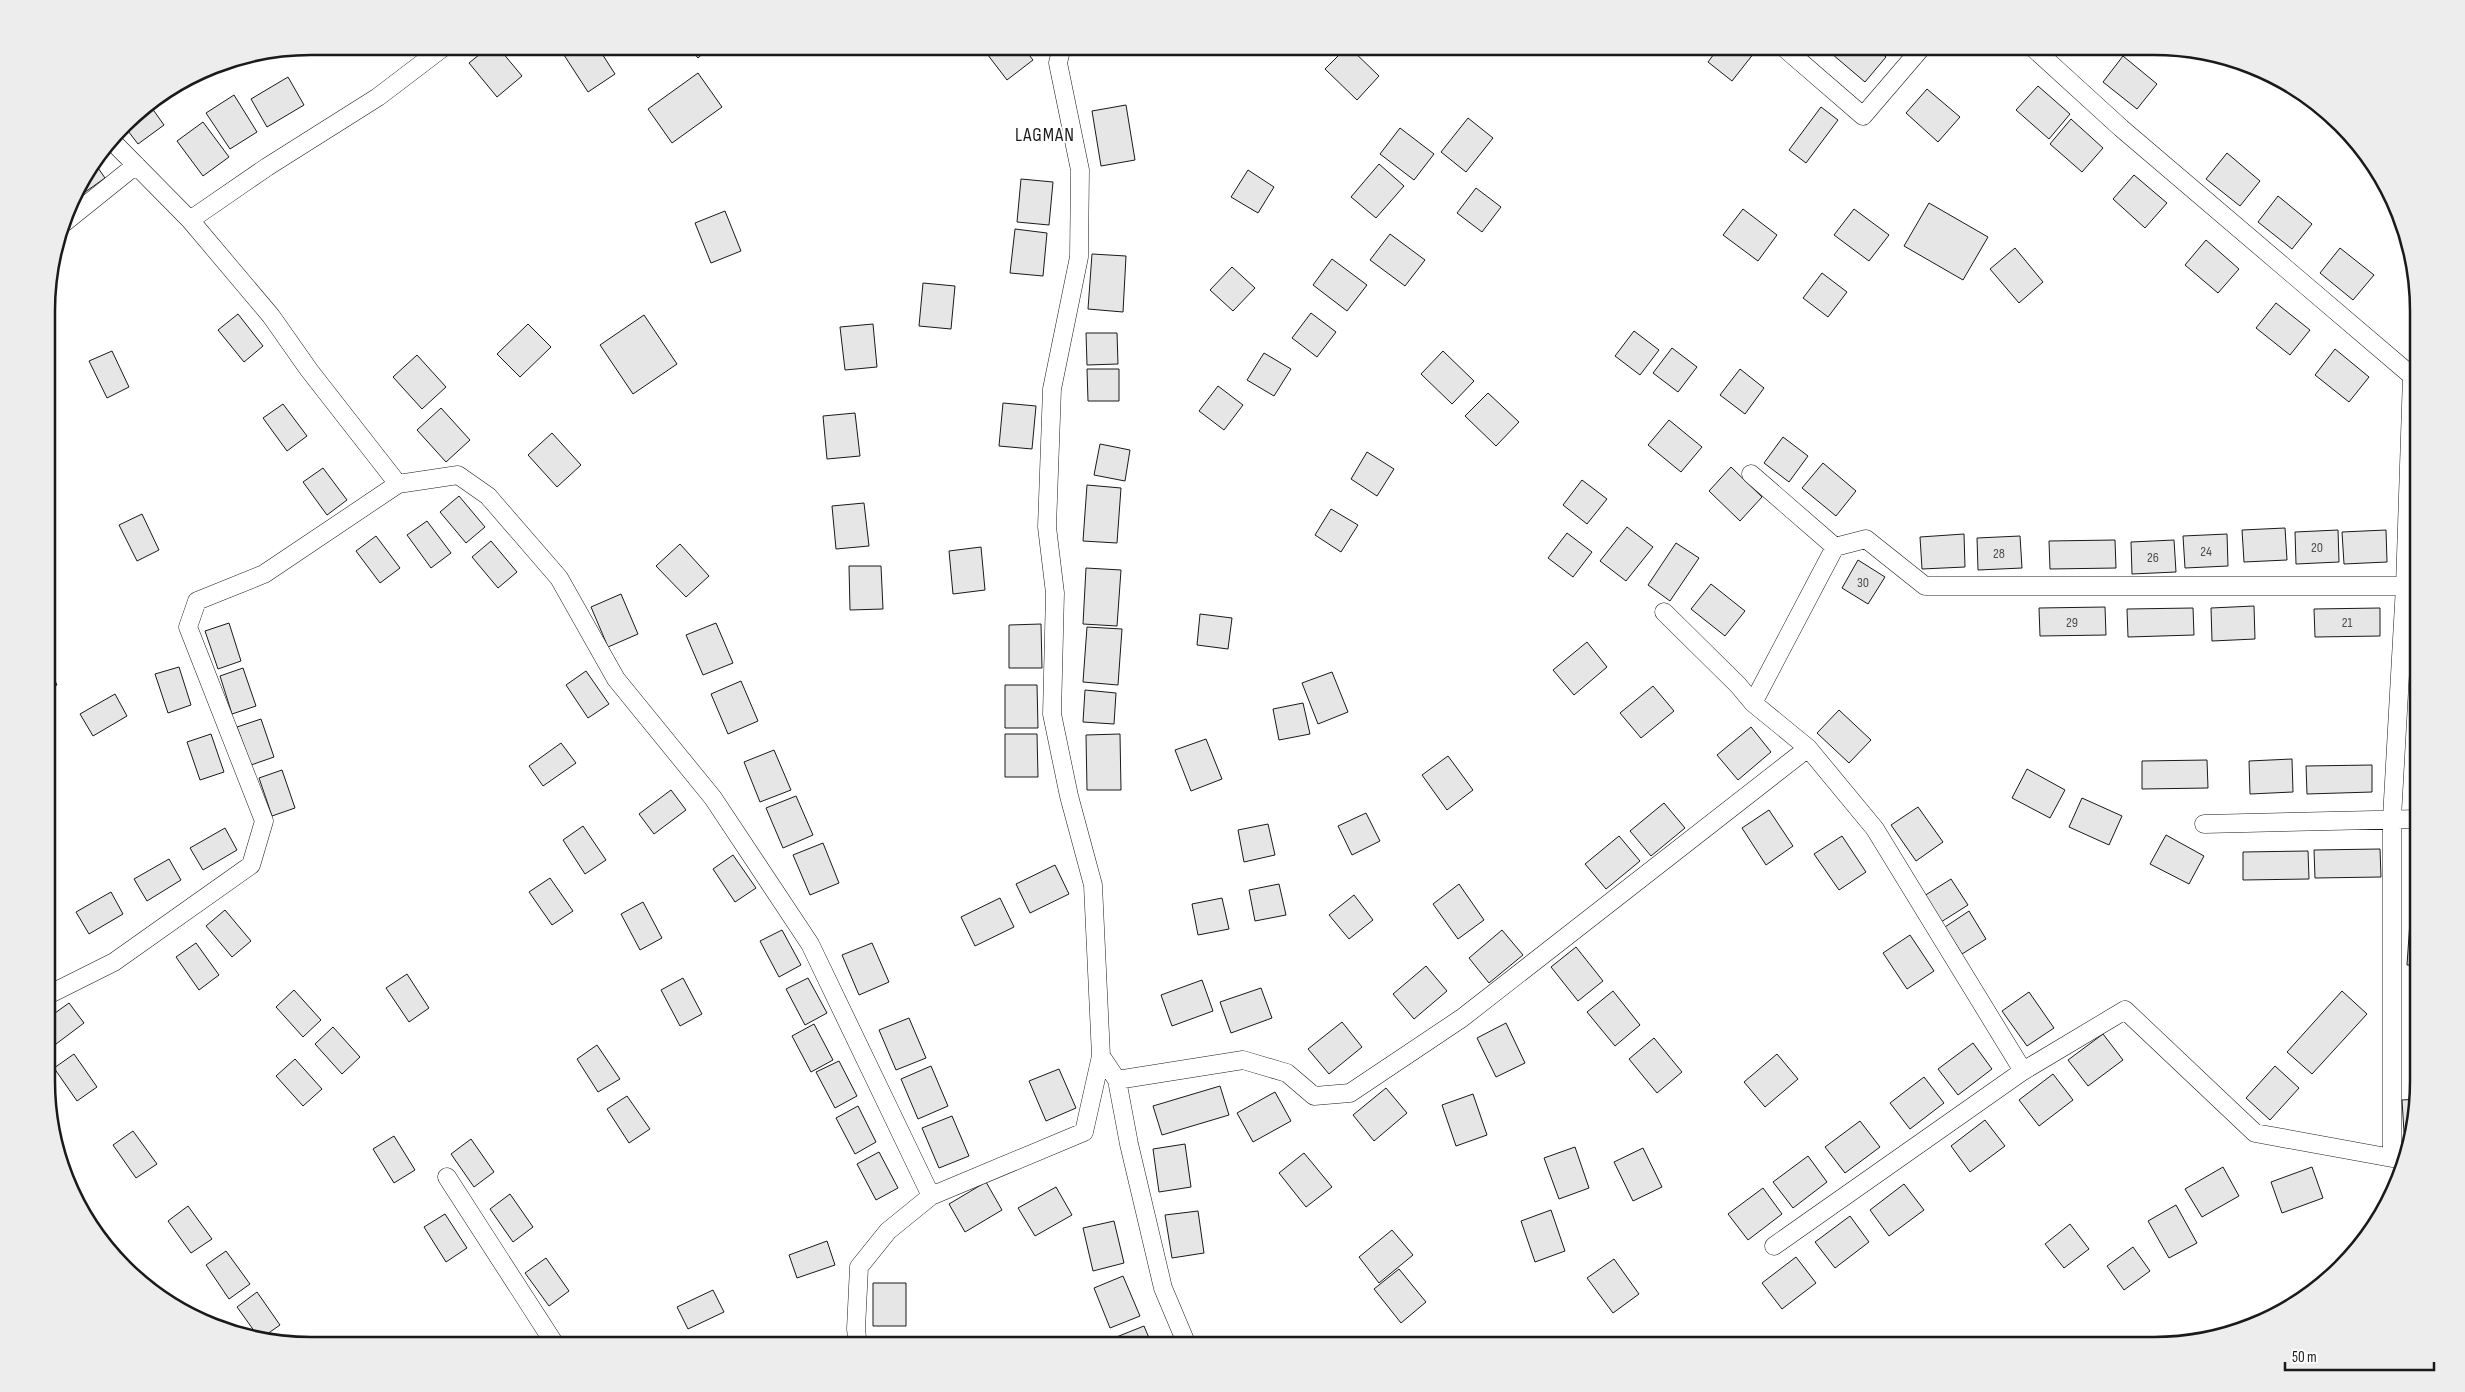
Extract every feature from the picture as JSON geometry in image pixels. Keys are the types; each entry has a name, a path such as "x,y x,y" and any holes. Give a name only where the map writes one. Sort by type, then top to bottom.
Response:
{"street":[{"path":"190,220 266,167 378,97 433,55"},
{"path":"857,1337 859,1266 888,1231 931,1196 1084,1132 1101,1056 1093,885 1069,796 1052,714 1054,593 1047,527 1052,389 1079,257 1080,170 1058,63 1060,55"},
{"path":"1792,55 1863,116 1915,55"},
{"path":"2041,55 2120,128 2410,371"},
{"path":"116,145 190,220 271,316 309,370 398,484"},
{"path":"74,215 136,166"},
{"path":"55,992 114,962 251,866 264,821 188,627 197,601 264,574 398,484 458,474 488,496 558,578 616,679 713,798 810,944 931,1196"},
{"path":"1751,474 1834,547"},
{"path":"1753,703 1834,547 1866,539 1925,586 2410,586"},
{"path":"2399,1154 2392,818 2410,609"},
{"path":"1664,612 1738,685 1753,703 1808,748 1875,829 2023,1071"},
{"path":"1117,1080 1243,1060 1288,1073 1314,1096 1350,1093 1462,1018 1808,748"},
{"path":"2204,824 2410,818"},
{"path":"1774,1246 2023,1071 2125,1010 2255,1133 2398,1158"},
{"path":"1101,1056 1117,1080 1129,1144 1163,1288 1183,1337"},
{"path":"447,1177 550,1337"}],"building":[{"path":"479,55 504,55 522,76 497,97 469,63"},
{"path":"564,55 603,55 615,74 588,92"},
{"path":"988,55 1029,55 1033,60 1007,80"},
{"path":"1339,55 1357,55 1379,76 1357,100 1325,69"},
{"path":"1713,55 1752,55 1732,81 1708,62"},
{"path":"1833,55 1884,55 1886,57 1865,82"},
{"path":"2123,56 2157,84 2137,109 2103,82"},
{"path":"698,73 722,107 672,143 648,109"},
{"path":"288,77 304,105 267,127 251,99"},
{"path":"2038,86 2070,114 2049,139 2016,110"},
{"path":"1927,89 1960,117 1938,142 1906,113"},
{"path":"234,95 257,132 230,149 206,113"},
{"path":"1126,105 1135,160 1101,166 1092,111"},
{"path":"1821,107 1838,120 1806,163 1789,150"},
{"path":"153,110 164,125 138,144 129,132"},
{"path":"1468,118 1493,138 1466,172 1441,152"},
{"path":"2071,119 2103,148 2082,172 2050,144"},
{"path":"203,122 229,157 203,176 177,141"},
{"path":"1400,128 1434,154 1414,180 1380,154"},
{"path":"2227,153 2260,181 2240,206 2206,179"},
{"path":"1379,164 1404,186 1376,218 1351,197"},
{"path":"98,168 105,178 84,193"},
{"path":"1248,170 1274,187 1258,213 1231,197"},
{"path":"2134,175 2167,203 2145,228 2113,199"},
{"path":"1021,179 1053,182 1049,225 1017,222"},
{"path":"1476,188 1501,207 1482,232 1457,213"},
{"path":"2278,196 2312,224 2292,249 2258,222"},
{"path":"1929,203 1988,237 1963,280 1904,246"},
{"path":"1743,209 1777,235 1758,261 1723,235"},
{"path":"1854,209 1889,235 1869,261 1834,235"},
{"path":"725,211 741,251 711,263 695,223"},
{"path":"1015,229 1047,233 1043,276 1010,273"},
{"path":"1390,234 1425,260 1405,286 1370,260"},
{"path":"2206,240 2239,269 2218,293 2185,265"},
{"path":"2015,248 2043,282 2019,303 1990,269"},
{"path":"2340,248 2374,275 2353,300 2320,273"},
{"path":"1092,254 1126,256 1123,312 1088,309"},
{"path":"1332,259 1367,285 1347,311 1313,285"},
{"path":"1232,267 1255,288 1233,311 1210,290"},
{"path":"1822,273 1847,292 1828,317 1803,298"},
{"path":"923,283 955,286 951,329 919,326"},
{"path":"2276,303 2310,330 2290,355 2256,328"},
{"path":"1311,313 1336,332 1317,357 1292,338"},
{"path":"238,314 263,346 244,362 218,330"},
{"path":"644,315 677,364 633,394 600,345"},
{"path":"528,324 551,347 520,377 497,354"},
{"path":"873,324 877,367 845,370 840,327"},
{"path":"1634,331 1659,350 1640,375 1615,356"},
{"path":"1086,333 1117,333 1118,364 1087,365"},
{"path":"1672,348 1697,367 1678,392 1653,373"},
{"path":"2335,349 2369,377 2349,402 2315,375"},
{"path":"112,351 129,387 107,398 89,361"},
{"path":"1443,351 1474,381 1452,404 1421,374"},
{"path":"1264,353 1291,369 1274,396 1247,380"},
{"path":"417,355 446,387 422,409 393,377"},
{"path":"1087,369 1119,369 1119,401 1088,401"},
{"path":"1740,369 1764,388 1745,414 1720,395"},
{"path":"1218,386 1243,405 1224,430 1199,411"},
{"path":"1488,393 1519,422 1496,446 1465,416"},
{"path":"1003,403 1036,406 1032,449 999,446"},
{"path":"283,404 307,436 287,451 263,418"},
{"path":"441,408 470,440 446,462 417,430"},
{"path":"855,413 860,456 827,459 823,416"},
{"path":"1669,420 1702,447 1681,472 1648,445"},
{"path":"552,433 581,465 557,487 528,455"},
{"path":"1783,437 1808,456 1789,482 1764,463"},
{"path":"1100,444 1130,450 1125,481 1094,475"},
{"path":"1367,452 1394,469 1377,496 1351,479"},
{"path":"1823,463 1856,491 1836,516 1802,488"},
{"path":"1731,467 1762,497 1740,521 1709,491"},
{"path":"323,468 347,500 327,515 303,482"},
{"path":"1582,480 1607,499 1587,524 1563,505"},
{"path":"1087,485 1121,488 1117,543 1083,541"},
{"path":"459,496 485,527 466,543 440,512"},
{"path":"864,503 869,546 836,549 832,506"},
{"path":"1331,509 1358,525 1341,552 1315,535"},
{"path":"142,514 159,550 137,561 119,525"},
{"path":"427,521 451,553 431,568 407,535"},
{"path":"1627,527 1653,547 1626,581 1600,561"},
{"path":"2285,528 2287,560 2244,562 2242,530"},
{"path":"2338,530 2339,562 2296,564 2295,532"},
{"path":"2386,530 2387,562 2344,564 2342,532"},
{"path":"1567,533 1592,552 1573,577 1548,558"},
{"path":"1964,534 1965,567 1922,569 1920,537"},
{"path":"2227,534 2228,566 2185,568 2183,536"},
{"path":"376,536 400,568 380,583 356,551"},
{"path":"2020,536 2022,568 1978,570 1977,538"},
{"path":"2115,540 2116,568 2050,569 2049,541"},
{"path":"2174,540 2176,572 2132,574 2131,542"},
{"path":"491,541 517,572 498,588 472,557"},
{"path":"1676,543 1699,558 1670,601 1648,585"},
{"path":"680,544 709,576 686,597 656,566"},
{"path":"981,547 985,590 953,594 949,551"},
{"path":"1858,560 1885,577 1868,604 1842,588"},
{"path":"849,566 881,566 883,609 850,610"},
{"path":"1086,568 1121,570 1117,626 1083,624"},
{"path":"1711,584 1745,611 1725,636 1691,609"},
{"path":"621,594 638,634 608,647 591,607"},
{"path":"2254,606 2255,639 2212,641 2211,608"},
{"path":"2105,607 2106,635 2040,636 2039,608"},
{"path":"2193,608 2194,635 2128,637 2127,609"},
{"path":"2380,608 2380,636 2315,637 2314,609"},
{"path":"1200,614 1232,618 1228,649 1197,645"},
{"path":"229,623 241,661 218,669 205,631"},
{"path":"716,623 733,663 703,675 686,635"},
{"path":"1041,624 1042,668 1009,668 1009,625"},
{"path":"1087,627 1122,629 1118,685 1083,682"},
{"path":"1587,642 1607,667 1574,695 1553,670"},
{"path":"179,667 191,705 168,713 155,674"},
{"path":"243,668 256,706 232,714 220,676"},
{"path":"586,671 609,704 588,718 566,685"},
{"path":"1332,672 1348,712 1318,724 1302,683"},
{"path":"741,681 758,721 728,734 711,694"},
{"path":"1005,685 1037,685 1038,728 1005,728"},
{"path":"1653,686 1674,711 1641,738 1620,713"},
{"path":"1085,690 1116,693 1114,724 1083,722"},
{"path":"115,694 127,716 93,736 80,714"},
{"path":"1303,703 1310,734 1279,740 1273,709"},
{"path":"1839,710 1871,740 1849,763 1817,733"},
{"path":"261,719 274,757 251,765 237,727"},
{"path":"1751,727 1771,752 1738,780 1717,755"},
{"path":"211,734 224,772 200,780 187,742"},
{"path":"1005,734 1037,734 1038,777 1005,777"},
{"path":"1120,734 1121,790 1087,790 1086,735"},
{"path":"1206,739 1222,779 1191,791 1175,750"},
{"path":"561,743 576,763 543,786 529,766"},
{"path":"774,750 791,790 760,802 744,762"},
{"path":"1448,756 1473,790 1447,810 1422,775"},
{"path":"2292,759 2293,792 2250,794 2249,761"},
{"path":"2207,760 2208,788 2142,789 2142,761"},
{"path":"2372,765 2372,792 2307,794 2306,766"},
{"path":"2027,769 2065,790 2050,818 2012,798"},
{"path":"282,770 295,808 272,816 259,778"},
{"path":"671,790 686,810 654,834 639,814"},
{"path":"796,796 813,835 783,848 766,808"},
{"path":"2082,798 2122,816 2109,845 2069,827"},
{"path":"1664,803 1685,828 1651,856 1630,831"},
{"path":"1918,807 1943,842 1916,861 1891,825"},
{"path":"1769,810 1793,846 1766,865 1742,828"},
{"path":"1366,813 1380,841 1352,855 1338,826"},
{"path":"1268,824 1275,855 1244,862 1238,830"},
{"path":"583,826 606,860 585,874 563,840"},
{"path":"225,828 237,850 203,870 190,848"},
{"path":"2166,835 2204,856 2189,884 2150,864"},
{"path":"1619,836 1640,861 1606,889 1585,864"},
{"path":"1842,836 1866,872 1839,890 1814,854"},
{"path":"823,843 839,883 810,895 793,855"},
{"path":"2380,849 2381,877 2315,878 2314,850"},
{"path":"2308,851 2309,879 2243,880 2243,852"},
{"path":"733,855 756,888 735,902 713,869"},
{"path":"169,859 181,880 147,901 134,879"},
{"path":"1055,865 1069,894 1030,913 1016,884"},
{"path":"550,878 573,911 552,925 529,892"},
{"path":"1951,879 1968,905 1941,922 1924,896"},
{"path":"1279,884 1286,915 1255,921 1249,890"},
{"path":"1459,884 1484,920 1458,939 1433,904"},
{"path":"111,892 123,914 89,934 76,912"},
{"path":"1354,895 1373,920 1349,939 1329,915"},
{"path":"1000,898 1014,927 975,946 961,917"},
{"path":"1222,898 1229,929 1198,935 1192,904"},
{"path":"643,902 662,938 640,950 621,914"},
{"path":"225,910 251,941 232,957 206,926"},
{"path":"1969,911 1986,939 1962,954 1945,927"},
{"path":"2410,921 2410,965 2407,965"},
{"path":"782,930 801,965 779,977 760,941"},
{"path":"1502,930 1523,955 1489,983 1469,958"},
{"path":"1910,935 1934,971 1907,989 1883,953"},
{"path":"196,943 219,975 199,990 176,957"},
{"path":"872,943 889,982 859,995 842,955"},
{"path":"1576,947 1603,981 1578,1001 1551,967"},
{"path":"1426,966 1447,991 1414,1019 1393,994"},
{"path":"407,974 429,1008 409,1022 386,988"},
{"path":"683,978 702,1014 680,1026 661,990"},
{"path":"808,978 827,1013 805,1025 786,989"},
{"path":"1202,980 1213,1011 1172,1026 1161,995"},
{"path":"1261,988 1272,1018 1231,1033 1220,1002"},
{"path":"294,990 321,1020 303,1037 276,1007"},
{"path":"1613,991 1640,1025 1615,1046 1587,1012"},
{"path":"2342,991 2367,1014 2312,1074 2287,1052"},
{"path":"2029,992 2054,1028 2027,1046 2002,1011"},
{"path":"69,1003 84,1023 55,1045 55,1013"},
{"path":"909,1018 926,1058 896,1070 879,1030"},
{"path":"1342,1022 1362,1047 1329,1074 1308,1049"},
{"path":"1506,1023 1525,1063 1496,1077 1477,1038"},
{"path":"814,1024 833,1060 811,1072 792,1036"},
{"path":"333,1027 360,1057 342,1074 315,1044"},
{"path":"2103,1034 2123,1060 2088,1086 2068,1060"},
{"path":"1654,1038 1682,1072 1657,1093 1629,1059"},
{"path":"1973,1043 1992,1069 1958,1095 1938,1069"},
{"path":"597,1045 620,1079 598,1092 577,1059"},
{"path":"74,1054 97,1087 77,1101 55,1067"},
{"path":"1777,1054 1798,1079 1765,1107 1744,1082"},
{"path":"295,1059 322,1089 303,1106 276,1076"},
{"path":"839,1061 857,1096 835,1108 816,1072"},
{"path":"931,1066 948,1106 918,1119 901,1079"},
{"path":"2275,1066 2299,1088 2270,1120 2246,1098"},
{"path":"1059,1069 1076,1108 1046,1121 1029,1081"},
{"path":"2053,1074 2073,1100 2039,1126 2019,1100"},
{"path":"1924,1077 1944,1103 1910,1129 1890,1103"},
{"path":"1220,1086 1229,1115 1162,1135 1153,1106"},
{"path":"1386,1088 1407,1113 1374,1141 1353,1115"},
{"path":"1275,1092 1291,1121 1253,1142 1237,1113"},
{"path":"1473,1094 1487,1135 1456,1146 1442,1105"},
{"path":"627,1096 650,1129 629,1143 607,1109"},
{"path":"2402,1100 2409,1100 2405,1132 2404,1132"},
{"path":"858,1106 876,1142 855,1154 836,1118"},
{"path":"952,1116 969,1156 939,1168 922,1128"},
{"path":"1985,1120 2005,1146 1970,1172 1951,1146"},
{"path":"1860,1121 1880,1147 1845,1173 1825,1147"},
{"path":"133,1131 157,1164 136,1178 113,1145"},
{"path":"394,1136 415,1170 394,1183 373,1149"},
{"path":"471,1139 494,1172 474,1187 451,1154"},
{"path":"1185,1144 1191,1187 1159,1192 1153,1149"},
{"path":"1575,1147 1589,1188 1559,1199 1544,1158"},
{"path":"1643,1148 1662,1187 1633,1201 1614,1162"},
{"path":"879,1152 898,1188 876,1200 857,1164"},
{"path":"1304,1153 1332,1187 1306,1207 1279,1173"},
{"path":"1808,1156 1827,1182 1793,1208 1773,1182"},
{"path":"2223,1167 2239,1196 2202,1217 2185,1189"},
{"path":"2312,1167 2323,1198 2282,1213 2271,1182"},
{"path":"986,1182 1002,1210 965,1232 949,1204"},
{"path":"1904,1184 1924,1210 1889,1236 1870,1210"},
{"path":"1056,1187 1072,1215 1035,1236 1018,1208"},
{"path":"1763,1188 1782,1214 1748,1240 1728,1214"},
{"path":"510,1194 533,1227 513,1242 490,1209"},
{"path":"2176,1205 2197,1243 2169,1258 2148,1221"},
{"path":"188,1206 212,1239 191,1253 168,1221"},
{"path":"1551,1210 1565,1251 1535,1262 1521,1221"},
{"path":"1198,1211 1204,1253 1172,1258 1165,1215"},
{"path":"445,1214 467,1248 446,1262 424,1227"},
{"path":"1850,1216 1869,1242 1835,1268 1815,1242"},
{"path":"1114,1221 1124,1263 1093,1271 1083,1228"},
{"path":"2070,1224 2089,1249 2064,1268 2045,1244"},
{"path":"1392,1230 1413,1255 1379,1283 1359,1257"},
{"path":"827,1241 835,1265 797,1278 789,1255"},
{"path":"2133,1247 2150,1271 2124,1290 2107,1266"},
{"path":"226,1251 250,1284 229,1299 206,1265"},
{"path":"1796,1257 1816,1283 1782,1309 1762,1283"},
{"path":"546,1258 569,1291 549,1306 525,1273"},
{"path":"1614,1259 1639,1294 1613,1313 1587,1278"},
{"path":"1399,1269 1426,1302 1401,1323 1374,1289"},
{"path":"1123,1276 1140,1316 1110,1328 1094,1288"},
{"path":"873,1283 906,1283 906,1326 873,1326"},
{"path":"713,1290 724,1312 688,1329 677,1307"},
{"path":"257,1292 280,1325 268,1333 254,1330 237,1307"},
{"path":"1144,1326 1149,1337 1116,1337"}],"district":[{"name":"LAGMAN","path":"1045,134"}]}
